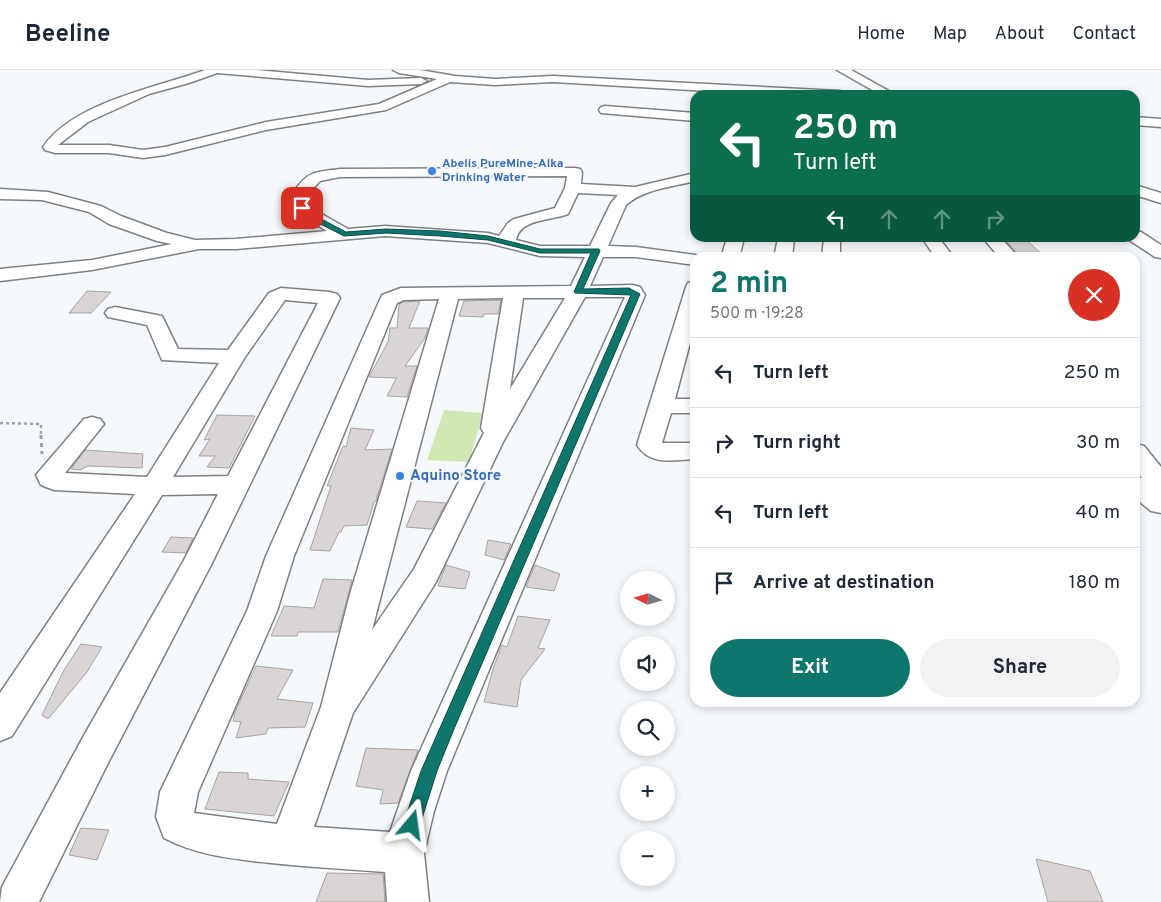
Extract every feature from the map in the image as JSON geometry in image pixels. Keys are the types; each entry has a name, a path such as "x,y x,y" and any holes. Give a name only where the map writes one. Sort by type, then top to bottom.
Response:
{"street":[{"path":"450,79 382,106 266,126 165,152 143,154 109,149 55,149 50,147 55,140 84,119 145,91 185,81 216,70 368,83 450,79 503,82 553,79 709,90"},
{"path":"400,70 450,79"},
{"path":"843,70 881,90"},
{"path":"605,110 690,117"},
{"path":"1140,121 1161,123"},
{"path":"344,234 302,210 306,197 302,190 315,177 340,173 568,170 576,173 573,188 561,212 533,218 513,226 510,229 506,242"},
{"path":"338,707 412,597 440,548 491,442 578,292 619,203 624,198 637,192 690,178"},
{"path":"573,188 637,192"},
{"path":"1140,192 1161,198"},
{"path":"0,194 42,195 95,209 115,220 163,237 199,244 236,244 398,231 460,235 506,242 540,251 645,252 690,259"},
{"path":"1140,205 1161,203"},
{"path":"1140,231 1152,230"},
{"path":"1140,239 1161,253"},
{"path":"996,242 1005,252"},
{"path":"0,275 92,265 199,244"},
{"path":"1140,259 1161,258"},
{"path":"404,853 288,846 183,830 177,824 174,812 179,792 262,611 280,556 388,301 401,294 629,291 635,294 429,771 404,853 408,902"},
{"path":"288,846 338,707 365,594 450,293"},
{"path":"491,442 514,293"},
{"path":"0,725 154,486 234,357 278,295 330,298 197,563 95,751 17,902"},
{"path":"115,313 155,320 170,354 178,356 234,357"},
{"path":"690,326 686,357 661,406 650,441 652,450 659,452 690,451"},
{"path":"661,406 690,406"},
{"path":"92,424 56,465 48,477 54,481 154,486 236,485"},
{"path":"1146,471 1161,504"}],"path":[{"path":"0,424 41,424 42,455 56,465"}],"green space":[{"path":"444,410 483,413 469,462 427,460"}],"building":[{"path":"1007,242 1028,242 1040,252 1016,252"},
{"path":"87,291 111,292 91,313 69,313"},
{"path":"501,300 498,314 484,314 483,317 459,316 464,301"},
{"path":"420,301 409,328 428,328 425,338 405,366 417,366 407,397 387,396 397,377 369,377 388,342 390,328 397,328 399,304"},
{"path":"217,415 255,416 229,468 207,467 215,456 199,456 210,439 204,440"},
{"path":"351,428 374,430 365,450 392,449 376,501 374,502 367,525 344,526 330,551 310,550 331,486 327,486 343,446 346,447"},
{"path":"85,450 143,454 142,468 88,466 80,470 71,469"},
{"path":"417,501 446,503 432,529 406,527"},
{"path":"171,537 193,538 186,553 162,552"},
{"path":"488,540 511,544 504,560 485,555"},
{"path":"446,565 470,572 465,589 438,586"},
{"path":"535,565 560,574 554,591 526,587"},
{"path":"323,579 352,580 338,632 298,632 297,636 271,636 284,606 314,608"},
{"path":"518,616 550,620 538,648 545,649 521,680 517,707 484,702 502,645 507,647"},
{"path":"81,644 102,647 87,672 48,719 42,715 64,670"},
{"path":"256,666 293,670 277,699 313,703 305,727 268,728 266,734 236,738 241,722 233,721 235,712"},
{"path":"366,748 418,750 398,803 380,804 383,790 356,786"},
{"path":"219,772 248,773 248,779 289,782 274,816 205,809"},
{"path":"81,828 109,830 97,860 69,855"},
{"path":"1036,859 1090,871 1103,902 1048,902"},
{"path":"327,873 383,874 385,902 316,902"}],"place":[{"name":"Abelis PureMine-Alka Drinking Water","path":"432,171"},
{"name":"Aquino Store","path":"400,476"}],"route":[{"path":"302,208 303,212 344,234 398,231 460,235 488,238 530,250 596,251 578,292 635,292 606,363 446,729 429,771 412,825"}]}
